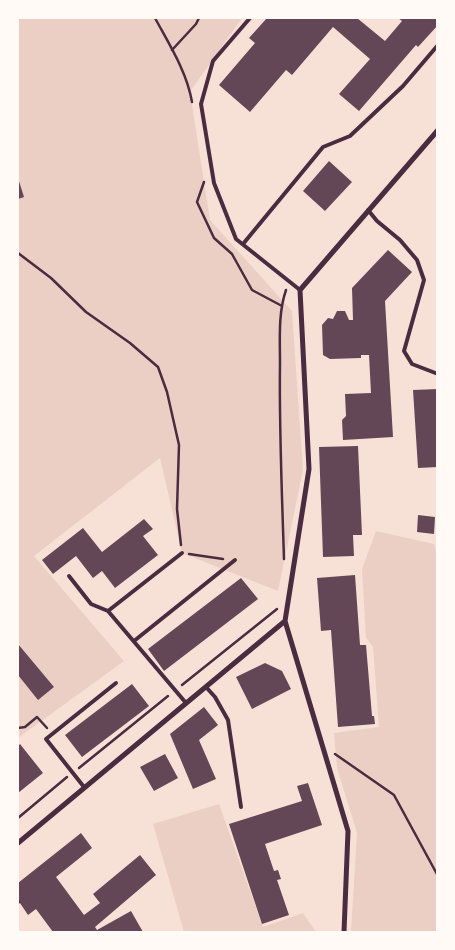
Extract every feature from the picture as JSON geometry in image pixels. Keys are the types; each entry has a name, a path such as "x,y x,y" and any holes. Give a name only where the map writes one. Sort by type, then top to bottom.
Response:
{"street":[{"path":"344,932 348,831 285,620 309,469 300,290 438,130"},
{"path":"18,843 285,620"}],"lane":[{"path":"250,18 213,61 200,104 214,183 236,239 300,290"},
{"path":"243,244 323,147 350,136 403,86 438,45"},
{"path":"368,210 377,221 400,240 417,260 424,280 404,350 412,364 438,374"},
{"path":"108,611 182,553"},
{"path":"134,641 234,560"},
{"path":"69,576 91,604 108,611 186,703"},
{"path":"84,787 46,739 116,683"},
{"path":"206,687 228,720 241,807"}],"path":[{"path":"172,50 196,24 199,18"},
{"path":"18,253 51,278 86,312 130,343 158,367 167,392 180,445 177,509 182,553 234,560"},
{"path":"284,566 280,345 282,306 289,282"},
{"path":"18,818 278,609"},
{"path":"18,728 26,727 38,717 52,734"},
{"path":"322,744 394,795 438,876"}],"shaded area":[{"path":"18,18 242,18 190,92 210,220 292,311 303,470 278,591 182,553 160,458 34,556 124,661 18,738"},
{"path":"376,531 434,544 438,559 437,932 351,932 357,833 337,768 334,733 379,727 373,647 366,638 362,569"},
{"path":"219,804 263,927 303,913 316,932 184,932 153,824"}],"building":[{"path":"267,18 357,18 385,41 402,21 398,18 438,18 438,25 418,47 416,45 359,111 339,94 370,59 333,27 292,75 286,70 250,112 219,85 255,43 249,38"},
{"path":"329,161 352,182 325,211 303,191"},
{"path":"18,178 24,197 18,199"},
{"path":"388,250 412,272 385,301 393,437 343,440 342,420 346,416 345,394 371,393 369,355 361,355 361,358 330,359 323,355 322,325 328,318 333,319 337,311 345,311 349,320 353,320 352,288"},
{"path":"438,389 438,467 418,468 413,390"},
{"path":"358,446 362,535 353,535 354,556 323,557 319,447"},
{"path":"418,515 435,517 434,534 417,532"},
{"path":"144,519 153,529 143,536 158,555 115,588 102,571 93,578 76,556 53,574 42,560 83,528 102,552"},
{"path":"355,575 360,645 366,645 372,716 374,716 375,724 338,727 331,630 321,631 317,578"},
{"path":"241,578 258,599 164,671 148,649"},
{"path":"18,644 54,687 38,700 18,675"},
{"path":"265,663 282,671 291,689 252,709 236,677"},
{"path":"132,684 149,706 82,757 65,735"},
{"path":"204,707 218,725 199,740 216,779 193,789 170,734"},
{"path":"20,744 43,773 18,793 18,746"},
{"path":"165,754 178,778 154,791 140,767"},
{"path":"308,783 322,825 265,844 274,871 278,870 281,879 277,880 289,915 262,924 229,824 302,801 297,786"},
{"path":"81,833 92,848 56,877 84,915 100,903 93,894 140,855 156,875 95,927 97,930 131,911 143,932 53,932 36,909 28,915 18,900 18,883"}]}
